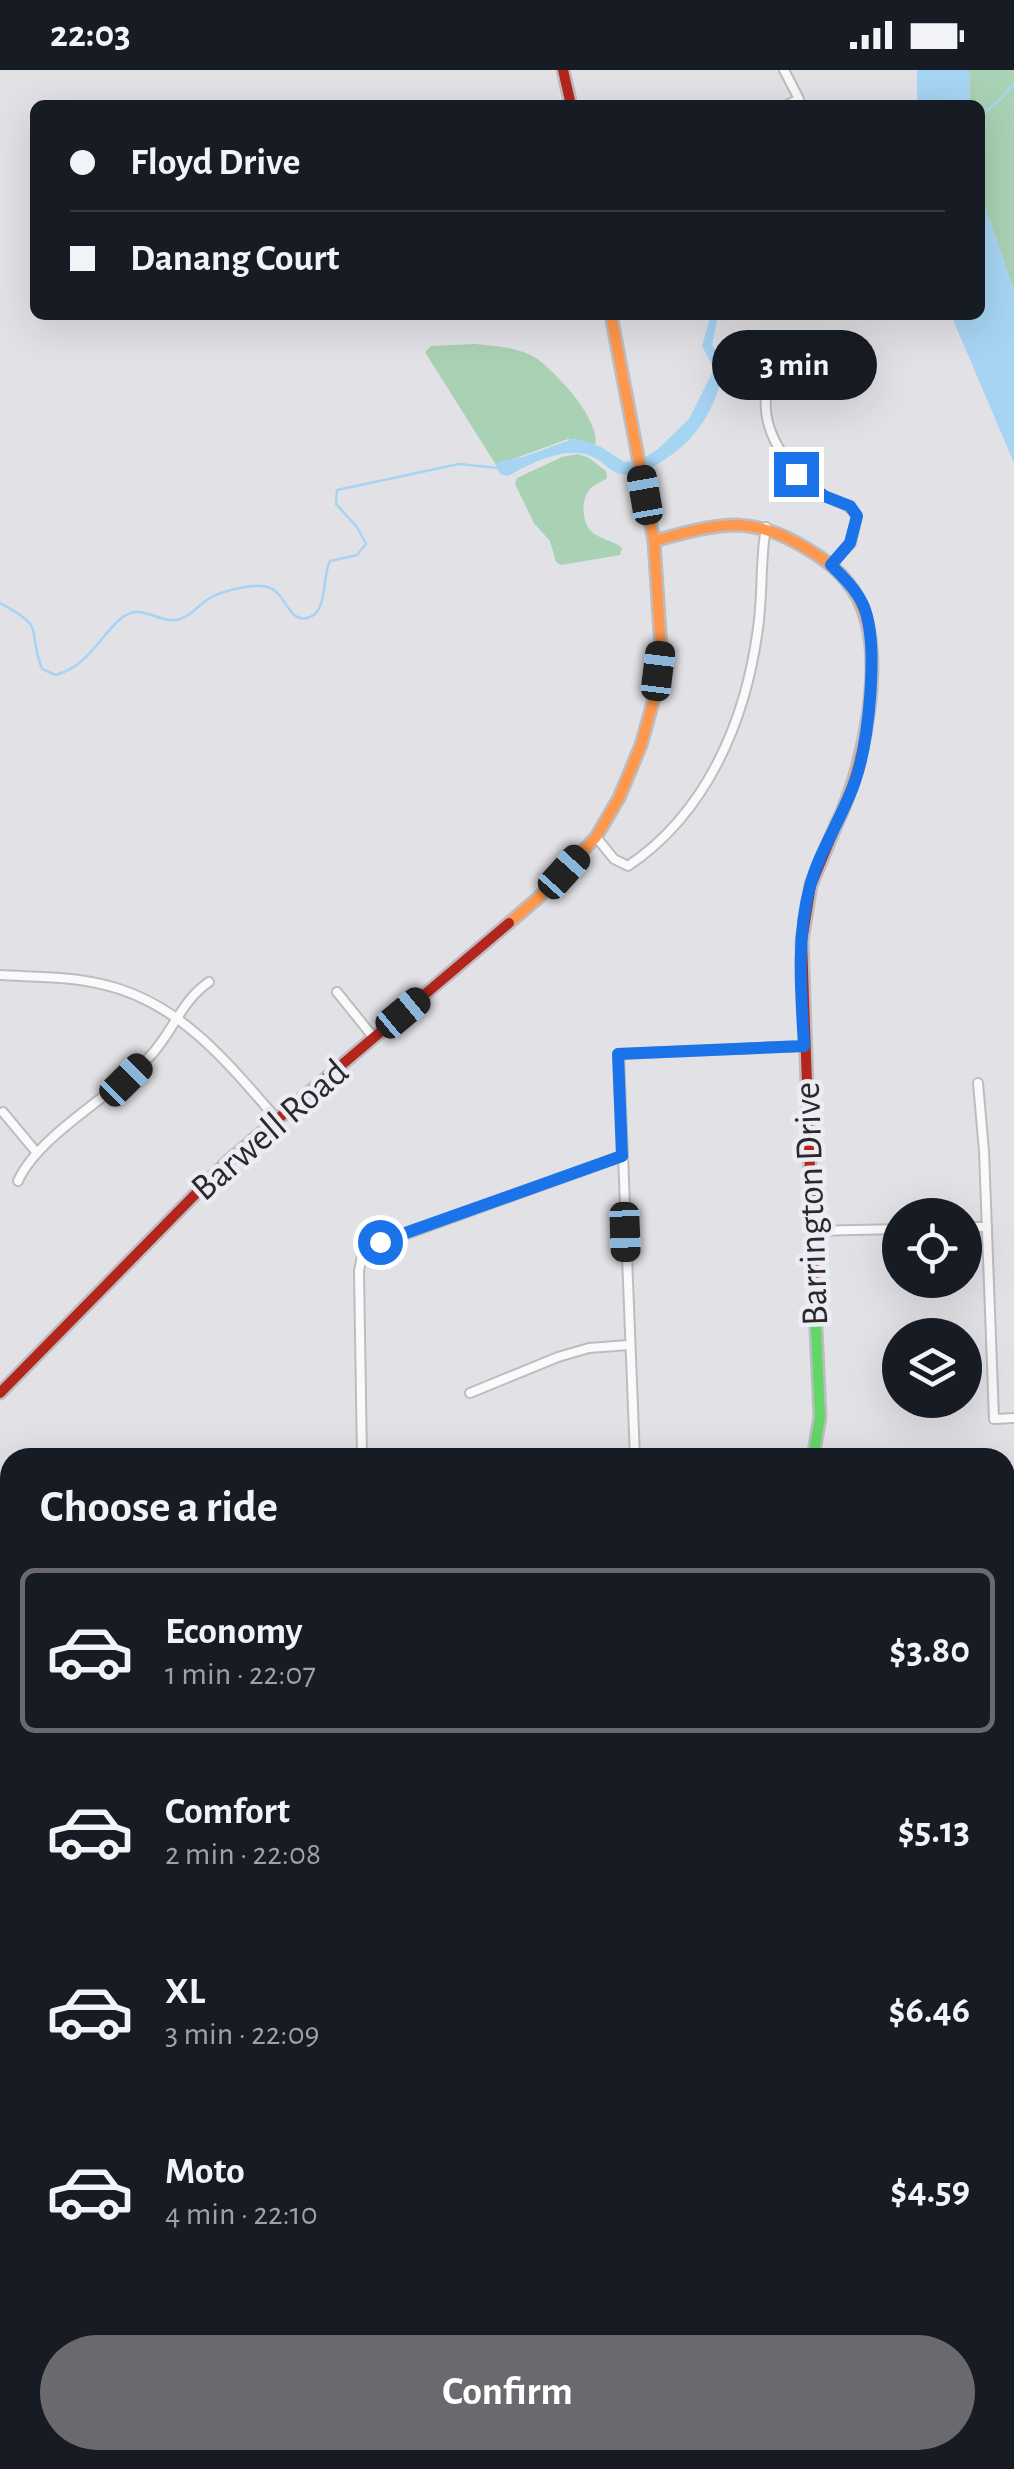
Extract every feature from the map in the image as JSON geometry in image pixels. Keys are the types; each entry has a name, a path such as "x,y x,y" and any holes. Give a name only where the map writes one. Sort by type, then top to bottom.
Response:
{"street":[{"path":"563,70 570,100"},
{"path":"784,70 797,100"},
{"name":"Barwell Road","path":"0,1393 178,1209 276,1118 538,898 596,837 633,767 654,699 661,633 654,542 612,320"},
{"path":"775,354 766,384 764,411 770,436 796,474 824,496 850,506 857,516 850,543 831,565"},
{"name":"Barrington Drive","path":"654,542 723,524 766,527 798,542 831,565 863,604 870,627 872,659 859,770 816,868 800,952 820,1417 815,1448"},
{"path":"596,837 614,859 628,866 685,812 712,777 741,704 755,650 766,527"},
{"path":"0,975 119,988 178,1018 216,1050 276,1118"},
{"path":"18,1181 37,1153 154,1052 196,990 209,982"},
{"path":"337,992 374,1038"},
{"path":"634,1448 618,1054 804,1046"},
{"path":"978,1083 994,1419 1014,1418"},
{"path":"4,1112 37,1153"},
{"path":"362,1448 359,1271 363,1250 622,1156"},
{"path":"982,1227 987,1227"},
{"path":"812,1231 882,1229"},
{"path":"470,1393 558,1357 589,1348 629,1346"}],"green space":[{"path":"969,70 1014,70 1014,290 985,208 985,100 970,100"},
{"path":"474,344 522,351 545,365 585,411 592,424 595,446 568,439 496,465 425,352 431,346"},
{"path":"578,454 606,471 607,478 585,497 586,523 593,533 622,548 620,555 561,565 515,484 517,478 562,457"}],"water":[{"path":"917,70 969,70 970,100 917,100"},
{"path":"985,208 1014,290 1014,463 953,320 985,320"},
{"path":"710,320 717,320 712,345 726,365 716,397 684,445 649,469 631,475 617,473 595,458 574,453 551,456 508,476 500,474 496,465 500,461 575,438 601,447 624,462 641,460 689,419 714,369 702,346"}],"waterway":[{"path":"985,112 1014,83"},
{"path":"0,603 30,624 42,669 56,675 76,666 126,615 138,612 176,620 213,596 236,589 270,588 292,613 303,619 320,607 330,561 357,555 366,544 336,504 337,490 459,464 498,468"}],"traffic: fast":[{"path":"814,1284 820,1417 815,1448"}],"traffic: slow":[{"path":"509,923 596,837 619,798 641,745 654,699 661,648 654,541 612,320"},
{"path":"654,541 716,527 757,527 784,536 817,555 852,588 868,629 871,685 863,745 837,823"}],"traffic: jam":[{"path":"563,70 570,100"},
{"path":"814,1284 802,941 811,885 837,823"},
{"path":"0,1393 227,1162 509,923"}],"route":[{"path":"380,1242 622,1156 618,1054 804,1046 802,928 816,868 859,770 872,641 863,604 831,565 850,543 857,516 850,506 824,496 796,474"}]}
